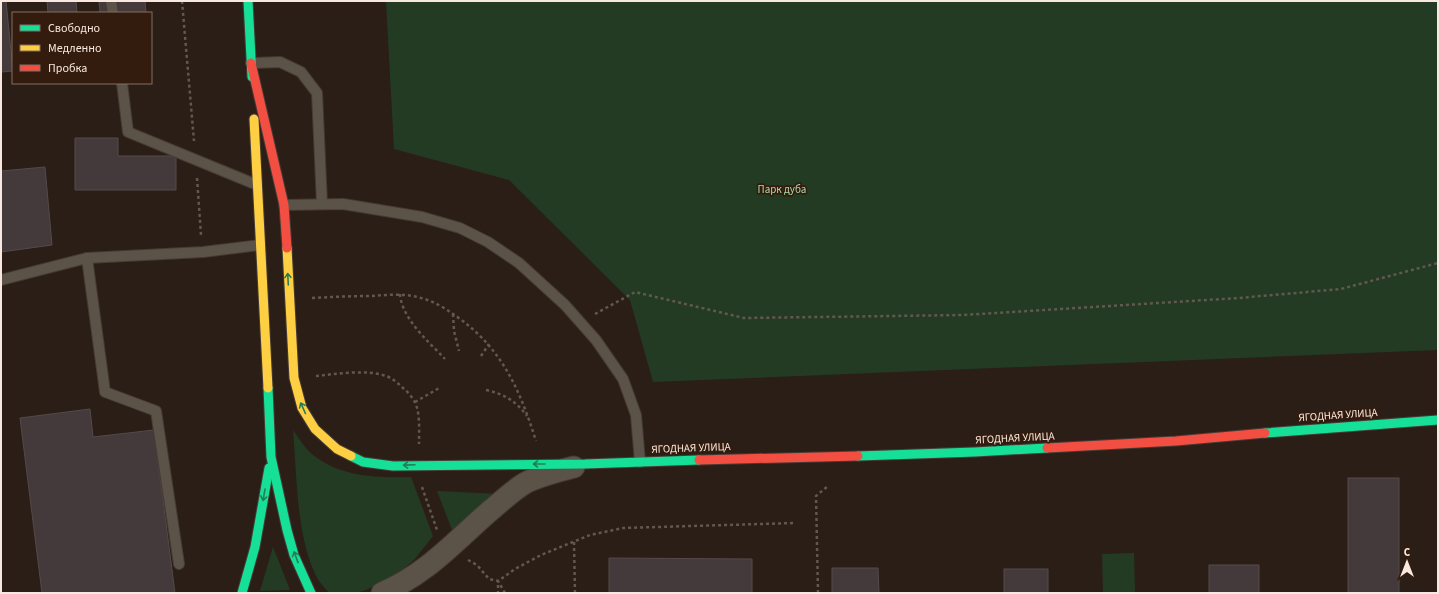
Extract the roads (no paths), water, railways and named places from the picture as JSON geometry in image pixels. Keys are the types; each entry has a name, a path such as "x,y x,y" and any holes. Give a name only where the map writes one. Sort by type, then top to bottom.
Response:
{"street":[{"path":"248,1 271,457 294,555 311,593"},
{"name":"ЯГОДНАЯ УЛИЦА","path":"251,63 284,205 294,378 302,408 315,429 337,449 363,462 393,466 592,464 975,452 1176,441 1438,420"},
{"path":"242,593 253,555 271,457"},
{"path":"382,593 394,588 424,570 482,517 514,491 527,483 561,470 592,464"},
{"path":"412,593 424,570"}],"lane":[{"path":"111,1 113,12"},
{"path":"251,63 280,62 301,72 317,94 322,204"},
{"path":"122,84 128,132 257,185"},
{"path":"284,205 343,204 415,216 460,228 488,242 519,263 565,305 596,340 623,379 636,415 640,462"},
{"path":"1,280 87,258 203,252 260,245"},
{"path":"87,258 104,392 156,411 179,564"}],"park label":[{"name":"Парк дуба","path":"782,189"}]}
